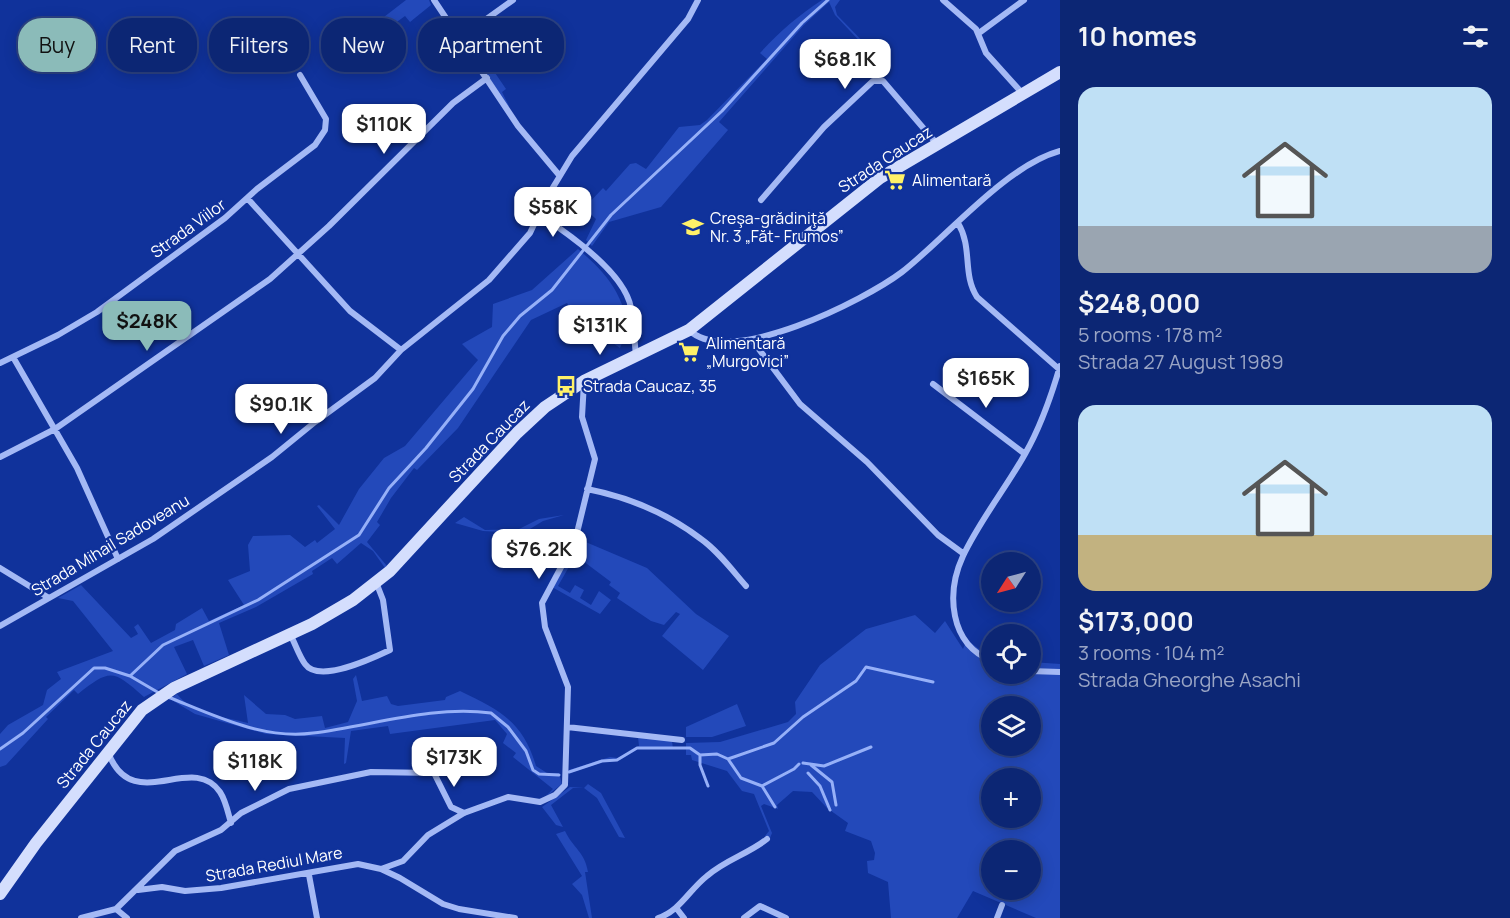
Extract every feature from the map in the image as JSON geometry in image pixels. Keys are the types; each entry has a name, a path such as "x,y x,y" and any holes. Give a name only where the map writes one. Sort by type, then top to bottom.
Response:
{"street":[{"path":"434,0 446,18"},
{"path":"488,18 513,0"},
{"name":"Strada Mihail Sadoveanu","path":"0,626 170,529 272,457 375,378 401,350 499,270 518,250 540,214 559,175 585,140 688,19 698,0"},
{"path":"943,0 979,33 986,53 1023,95"},
{"path":"979,33 1024,0"},
{"path":"483,72 527,139 559,175"},
{"name":"Strada Caucaz","path":"0,894 128,725 155,700 174,688 327,616 376,582 517,433 545,407 584,381 689,330 855,196 937,144 1060,72"},
{"name":"Strada Viilor","path":"0,363 97,312 308,151 325,130 326,119 300,75"},
{"path":"0,457 55,429 241,302 298,254 453,103 487,78"},
{"path":"761,200 824,127 873,81 883,81 937,144"},
{"path":"689,330 708,341 752,340 849,304 901,273 1016,174 1043,157 1060,151"},
{"path":"248,199 350,311 401,350"},
{"path":"540,214 579,244 614,276 628,299 636,355"},
{"path":"958,223 967,240 970,284 977,297 1060,367 1045,413 1025,454 964,554 956,582 956,622 965,645 981,654"},
{"path":"752,340 800,405 867,462 938,535 964,554"},
{"path":"13,357 77,468 118,559"},
{"path":"381,869 403,861 429,835 464,813 508,797 540,802 555,795 565,784 567,687 545,629 542,603 575,541 595,459 582,417 584,381"},
{"path":"933,384 1025,454"},
{"path":"587,489 635,501 685,528 702,539 746,586"},
{"path":"0,568 50,598"},
{"path":"290,634 305,665 316,671 330,672 390,650 383,600 376,582"},
{"path":"1041,672 1060,672"},
{"path":"567,727 682,740"},
{"path":"108,751 118,771 135,782 193,778 212,784 224,801 231,823"},
{"path":"81,918 116,909 175,851 231,823 256,805 289,789 345,776 390,770 434,773 451,807 464,813"},
{"path":"658,918 677,909 686,895 722,863 767,839"},
{"name":"Strada Rediul Mare","path":"136,890 162,887 200,891 309,875 358,864 381,869 416,885 443,904 479,916 515,918"},
{"path":"309,875 317,918"},
{"path":"997,918 1002,905"},
{"path":"744,918 760,906 771,909 786,918"},
{"path":"116,909 127,918"},
{"path":"677,909 684,918"}],"shaded area":[{"path":"406,0 429,0 431,5 410,22 405,16 402,18 384,17"},
{"path":"822,0 840,0 835,7 837,15 880,59 882,65 835,15 829,2 804,25 719,122 728,130 661,207 609,222 592,246 586,240 596,219 584,208 603,188 606,191 630,164 636,163 646,169 679,127 700,125 707,120 767,59 760,53 767,45 789,24"},
{"path":"485,72 494,72 506,89 502,92 509,106 507,107"},
{"path":"578,249 608,279 621,301 628,328 629,343 623,341 620,348 585,324 583,326 567,303 531,320 458,428 417,470 414,468 391,498 377,522 380,525 367,542 387,566 385,568 373,551 361,543 337,564 332,558 312,571 313,574 256,607 219,623 229,655 204,666 193,640 174,647 187,674 144,697 125,681 112,676 105,676 78,694 74,690 46,717 48,719 6,765 0,767 0,734 8,725 43,705 47,690 61,679 57,672 113,651 73,601 58,598 81,585 131,638 138,634 134,627 138,624 151,643 175,630 176,624 202,608 209,621 244,605 228,580 250,571 248,545 253,536 290,535 305,547 315,540 317,543 335,529 317,506 319,505 339,525 359,489 384,458 405,446 478,360 462,344 492,327 493,304 532,290"},
{"path":"564,515 543,521 525,532 518,533 483,531 455,523 464,517 485,530 519,529 539,519"},
{"path":"581,540 647,568 696,614 729,636 703,670 662,636 680,614 676,612 664,625 651,621 617,598 620,593 609,585 611,582 575,555"},
{"path":"567,564 570,565 558,586 570,593 575,585 584,590 580,598 591,605 599,591 611,600 600,614 552,587"},
{"path":"915,615 935,633 945,621 963,649 967,640 981,650 981,684 1041,684 1041,663 1060,664 1060,918 1036,918 994,900 1041,900 1041,840 981,840 981,894 973,891 957,918 891,918 888,882 868,873 867,861 874,860 875,853 871,841 845,831 848,823 827,808 812,792 793,791 777,805 778,809 764,804 761,806 772,833 770,838 765,836 769,831 754,794 742,791 727,771 692,760 691,755 686,755 686,743 720,742 788,722 796,714 795,702 820,665 866,629"},
{"path":"356,675 362,701 387,696 391,704 398,706 445,700 446,697 460,691 487,705 498,711 517,728 531,751 536,766 547,773 559,773 562,784 544,798 553,789 513,757 516,753 503,743 507,734 495,720 390,734 388,726 351,731 344,764 345,738 266,734 195,714 170,699 177,694 183,701 200,710 248,723 244,695 266,714 285,715 295,719 322,716 325,728 348,722 357,701 353,679"},
{"path":"737,704 746,726 712,737 686,737 686,727"},
{"path":"638,737 672,741 673,749 638,749 620,760 603,762 570,773 569,770 610,757 618,758 639,746"},
{"path":"588,784 601,793 625,838 619,837 597,798 584,788"},
{"path":"570,787 584,788 573,788 551,805 563,827 556,825 542,807"},
{"path":"565,831 582,855 586,865 592,918 589,918 582,895 572,884 582,876 556,834"}],"waterway":[{"path":"0,749 23,733 94,668 105,668 130,676 163,645 258,600 359,535 389,488 426,448 473,389 503,336 520,316 552,290 611,215 722,111 802,23 828,0"},
{"path":"569,772 602,761 617,760 637,748 690,748 700,755 717,754 728,759 774,743 803,717 856,681 866,667 933,682"},
{"path":"130,676 159,693"},
{"path":"168,697 239,724 276,733 294,734 335,730 424,714 469,711 491,713 508,727 526,751 533,770 539,774 559,775"},
{"path":"803,763 824,766 871,747"},
{"path":"700,755 700,765 708,786"},
{"path":"728,759 741,778 762,786 799,764"},
{"path":"811,765 832,782 836,805"},
{"path":"808,773 820,786 830,810"},
{"path":"762,786 775,807"}],"place":[{"name":"Alimentară","path":"895,180"},
{"name":"Creşa-grădiniţă Nr. 3 „Făt- Frumos”","path":"693,227"},
{"name":"Alimentară „Murgovici”","path":"689,352"},
{"name":"Strada Caucaz, 35","path":"566,386"}]}
